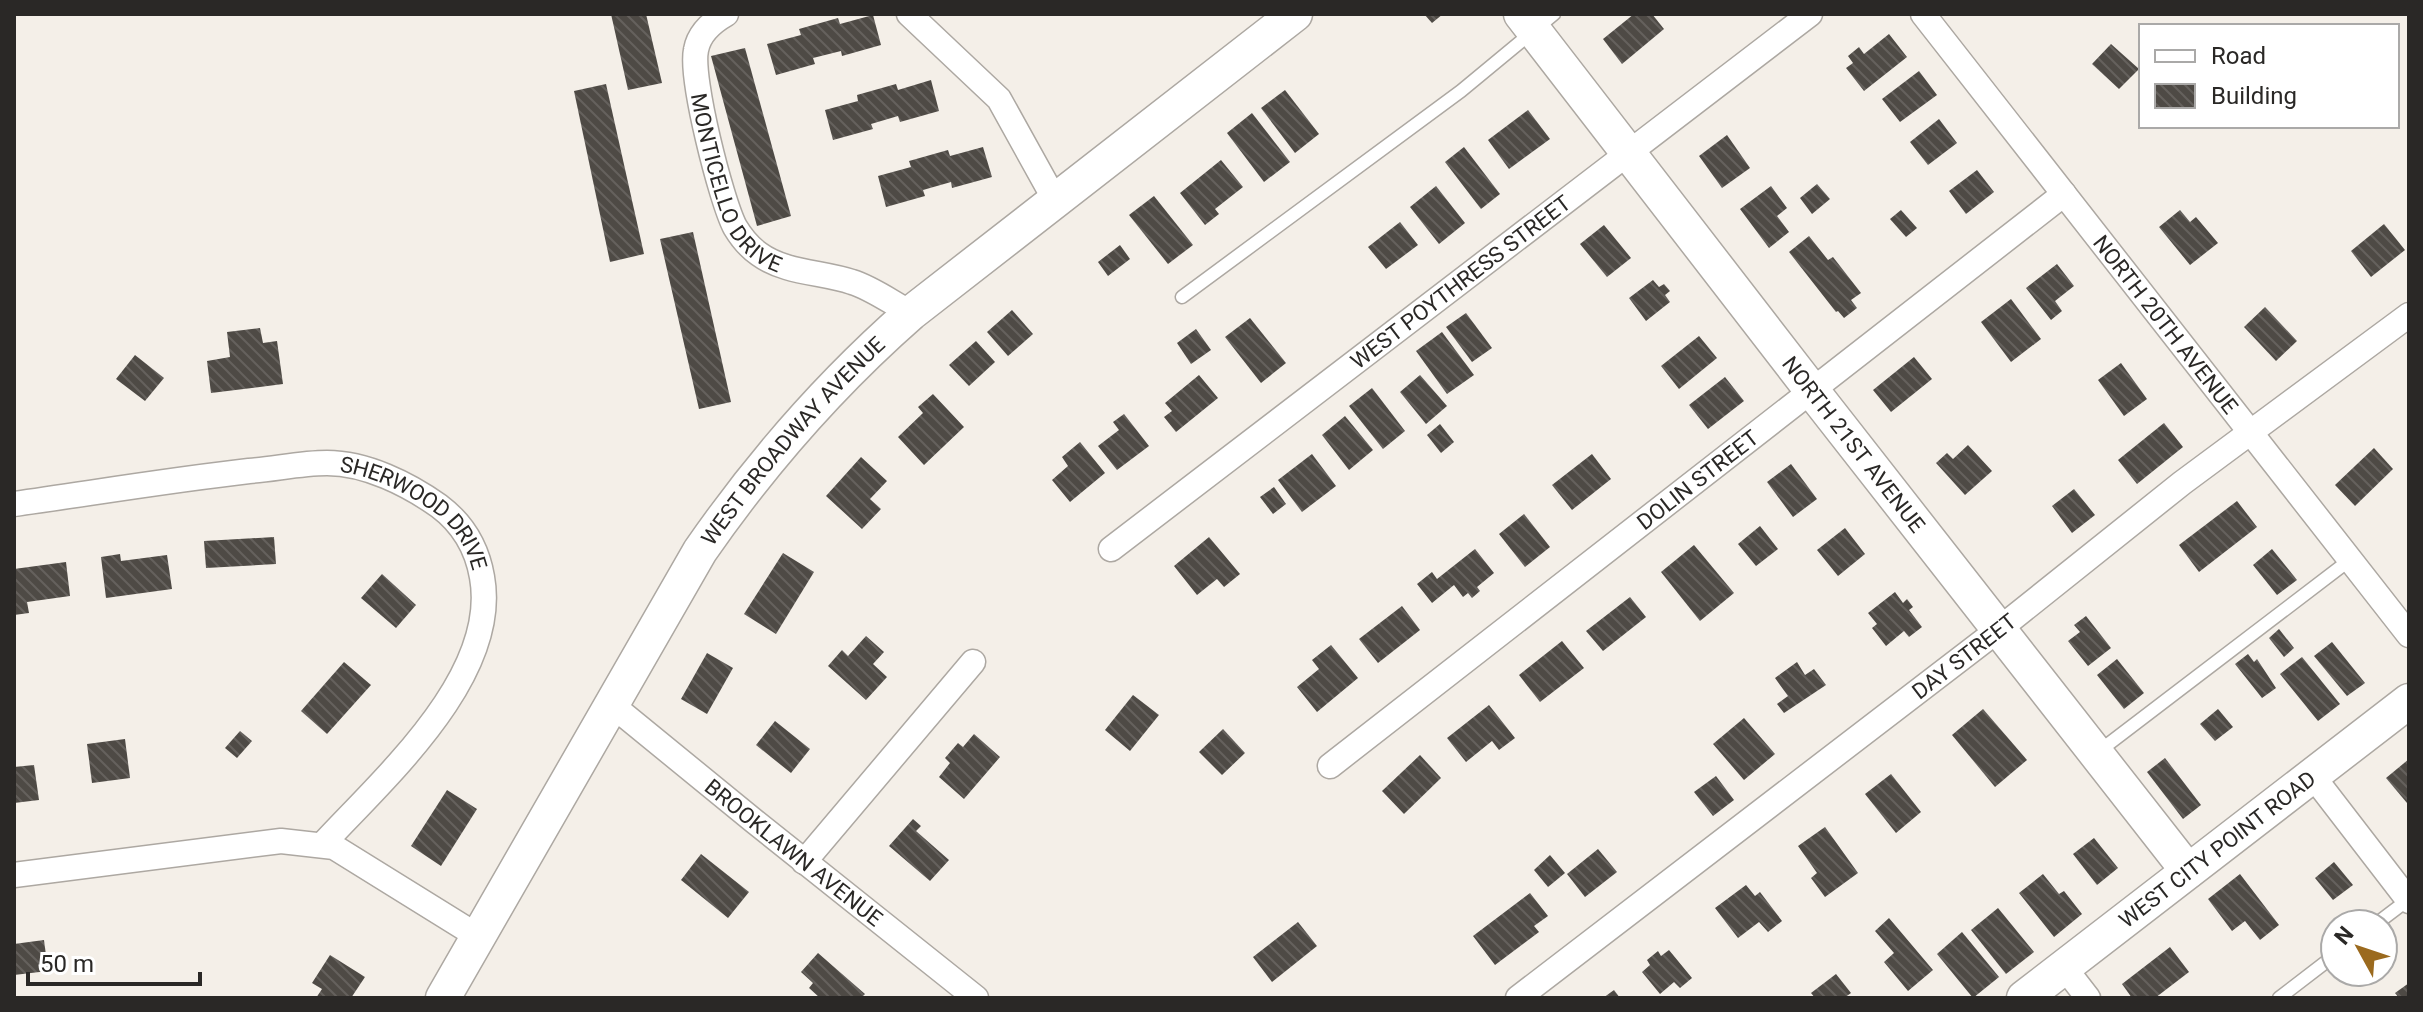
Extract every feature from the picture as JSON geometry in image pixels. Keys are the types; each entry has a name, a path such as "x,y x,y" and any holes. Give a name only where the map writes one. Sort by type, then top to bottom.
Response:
{"street":[{"name":"MONTICELLO DRIVE","path":"726,14 713,21 701,36 694,66 718,181 738,232 758,254 778,265 856,283 911,313"},
{"path":"909,14 999,99 1055,200"},
{"name":"WEST BROADWAY AVENUE","path":"443,998 700,551 737,498 809,411 863,355 911,313 1295,14"},
{"name":"WEST POYTHRESS STREET","path":"1111,549 1810,14"},
{"name":"NORTH 20TH AVENUE","path":"1923,14 2409,635"},
{"name":"NORTH 21ST AVENUE","path":"1536,20 1628,153 2188,871"},
{"name":"DOLIN STREET","path":"1330,766 2064,194"},
{"name":"DAY STREET","path":"1518,998 1998,630 2182,483 2409,315"},
{"name":"SHERWOOD DRIVE","path":"14,504 208,476 329,463 363,468 395,480 429,499 462,528 480,563 484,585 484,612 479,639 468,665 441,710 408,751 323,844"},
{"path":"804,862 973,662"},
{"name":"WEST CITY POINT ROAD","path":"2024,998 2409,701"},
{"name":"BROOKLAWN AVENUE","path":"612,705 976,998"},
{"path":"2312,775 2409,900"},
{"path":"14,875 281,841 323,844 334,847 479,937"},
{"path":"2064,967 2088,998"}],"lane":[{"path":"1182,297 1461,91 1536,20"},
{"path":"2095,754 2351,559"},
{"path":"2279,998 2319,967"}],"building":[{"path":"611,14 646,14 662,83 628,90"},
{"path":"1424,14 1443,14 1432,23"},
{"path":"1634,14 1652,14 1664,29 1622,64 1603,39"},
{"path":"873,15 881,45 842,56 841,51 813,58 815,64 776,75 767,44 801,35 799,29 838,18 840,24"},
{"path":"1889,34 1907,57 1864,91 1846,68 1853,63 1848,56 1859,47 1864,54"},
{"path":"2111,44 2139,69 2119,89 2092,64"},
{"path":"745,48 791,216 757,226 711,56"},
{"path":"1919,71 1937,95 1900,122 1882,99"},
{"path":"931,80 939,111 900,122 898,116 871,124 873,129 833,140 825,110 858,101 857,95 896,84 898,90"},
{"path":"606,84 644,254 610,262 574,91"},
{"path":"1285,90 1319,134 1295,153 1261,108"},
{"path":"1528,110 1550,139 1509,169 1488,140"},
{"path":"1252,113 1290,162 1264,182 1227,133"},
{"path":"1939,119 1957,143 1928,165 1910,142"},
{"path":"1727,135 1750,168 1722,188 1699,156"},
{"path":"983,147 992,177 952,188 951,182 923,190 925,196 886,207 878,176 911,167 909,161 948,150 950,156"},
{"path":"1464,147 1500,194 1481,209 1445,162"},
{"path":"1221,160 1243,187 1215,209 1219,214 1205,225 1180,193"},
{"path":"1977,170 1994,192 1966,214 1949,191"},
{"path":"1817,184 1830,199 1812,214 1800,198"},
{"path":"1436,186 1465,223 1439,244 1410,207"},
{"path":"1771,186 1787,208 1777,216 1789,232 1769,248 1740,209"},
{"path":"1154,196 1193,245 1168,264 1129,215"},
{"path":"1901,210 1917,228 1906,237 1890,219"},
{"path":"2180,210 2190,222 2196,217 2218,243 2190,265 2159,227"},
{"path":"1400,222 1418,245 1386,269 1368,247"},
{"path":"2384,224 2405,250 2371,277 2351,251"},
{"path":"1604,225 1631,258 1607,277 1580,244"},
{"path":"693,232 731,402 699,409 660,239"},
{"path":"1809,236 1828,260 1833,257 1861,293 1851,300 1857,308 1844,318 1789,252"},
{"path":"1120,245 1130,259 1108,276 1098,262"},
{"path":"2057,264 2074,286 2055,301 2062,311 2051,320 2026,288"},
{"path":"1653,280 1659,287 1664,284 1670,291 1665,295 1670,302 1646,321 1629,298"},
{"path":"2011,299 2041,339 2011,362 1981,322"},
{"path":"2265,307 2297,341 2276,361 2244,327"},
{"path":"1012,310 1033,334 1008,356 987,332"},
{"path":"1466,313 1492,348 1472,362 1446,327"},
{"path":"1250,318 1286,363 1261,383 1225,337"},
{"path":"260,328 263,343 277,341 283,384 211,393 207,361 230,357 227,332"},
{"path":"1196,329 1211,350 1191,364 1177,343"},
{"path":"1442,332 1474,375 1447,394 1416,351"},
{"path":"1699,336 1717,358 1679,389 1661,366"},
{"path":"976,341 995,362 969,386 949,365"},
{"path":"135,355 164,378 145,401 116,379"},
{"path":"1914,357 1932,379 1891,412 1873,390"},
{"path":"2121,363 2147,399 2124,416 2098,380"},
{"path":"1199,375 1218,398 1176,432 1164,417 1172,411 1165,403"},
{"path":"1420,375 1447,406 1426,424 1400,392"},
{"path":"1725,377 1744,401 1708,429 1689,405"},
{"path":"1372,388 1405,431 1383,449 1349,406"},
{"path":"933,394 964,427 924,465 898,437 923,413 918,407"},
{"path":"1124,414 1149,446 1117,470 1098,446 1119,430 1113,422"},
{"path":"1345,416 1373,450 1349,470 1322,435"},
{"path":"2164,423 2183,447 2137,484 2118,460"},
{"path":"1440,424 1454,442 1441,453 1427,435"},
{"path":"1080,442 1105,473 1070,502 1052,480 1068,466 1062,457"},
{"path":"1968,445 1992,471 1965,495 1936,463 1947,453 1953,459"},
{"path":"2374,448 2393,469 2355,506 2335,485"},
{"path":"1312,454 1336,486 1302,512 1278,480"},
{"path":"1592,454 1611,479 1572,510 1552,485"},
{"path":"861,457 887,481 870,499 881,509 862,529 826,496"},
{"path":"1791,464 1817,499 1793,517 1767,482"},
{"path":"1274,487 1286,504 1273,514 1260,497"},
{"path":"2074,489 2095,515 2072,533 2052,506"},
{"path":"2237,501 2257,527 2199,572 2179,545"},
{"path":"1524,514 1550,547 1525,567 1499,534"},
{"path":"1760,526 1778,549 1756,566 1738,544"},
{"path":"1845,528 1865,554 1838,576 1817,550"},
{"path":"274,537 276,564 206,568 204,541"},
{"path":"1209,537 1240,574 1224,587 1217,579 1197,595 1174,566"},
{"path":"1694,545 1734,593 1700,621 1661,572"},
{"path":"1475,549 1494,573 1477,587 1480,591 1472,598 1468,593 1463,597 1454,585 1432,603 1417,584 1432,572 1437,579"},
{"path":"2272,549 2297,580 2277,595 2253,565"},
{"path":"783,553 814,572 776,634 744,614"},
{"path":"120,554 121,561 167,555 172,589 106,598 101,557"},
{"path":"66,562 70,596 27,602 29,613 14,615 14,569"},
{"path":"382,574 416,605 396,628 361,598"},
{"path":"1895,592 1903,603 1907,599 1913,607 1909,610 1922,627 1909,637 1904,631 1886,646 1872,628 1877,624 1868,613"},
{"path":"1630,597 1646,617 1603,651 1586,631"},
{"path":"1402,606 1420,630 1378,663 1359,639"},
{"path":"2086,616 2111,648 2088,666 2068,641 2080,632 2074,625"},
{"path":"2279,629 2294,648 2284,657 2269,638"},
{"path":"866,636 884,652 873,664 887,677 866,700 828,666 842,650 848,656"},
{"path":"1562,641 1584,668 1540,702 1519,675"},
{"path":"2332,642 2365,683 2347,696 2314,656"},
{"path":"1331,645 1358,678 1317,712 1297,687 1319,669 1312,660"},
{"path":"707,653 733,668 707,714 681,699"},
{"path":"2248,654 2254,662 2257,659 2276,688 2262,698 2235,664"},
{"path":"2302,657 2340,704 2318,721 2280,674"},
{"path":"2117,659 2144,693 2124,709 2097,675"},
{"path":"344,662 371,685 327,734 301,711"},
{"path":"1797,662 1805,675 1814,669 1826,685 1784,713 1777,704 1788,696 1775,678"},
{"path":"1133,695 1159,715 1130,751 1105,730"},
{"path":"1489,705 1515,738 1499,750 1492,741 1466,762 1447,738"},
{"path":"1983,709 2027,760 1995,787 1952,735"},
{"path":"2218,709 2233,727 2215,741 2200,724"},
{"path":"1744,718 1775,754 1744,780 1713,744"},
{"path":"775,721 810,749 791,773 756,745"},
{"path":"1223,729 1245,753 1222,775 1199,752"},
{"path":"240,731 252,741 237,758 225,748"},
{"path":"974,734 1000,757 964,799 939,777 950,763 945,758 958,743 963,747"},
{"path":"125,739 130,778 92,783 87,744"},
{"path":"1420,755 1441,778 1404,814 1382,791"},
{"path":"2165,758 2201,805 2183,819 2147,772"},
{"path":"2409,759 2409,801 2407,803 2386,778"},
{"path":"34,765 39,800 14,803 14,767"},
{"path":"1891,774 1921,812 1896,833 1865,794"},
{"path":"1716,776 1734,800 1713,816 1694,792"},
{"path":"447,790 477,809 441,866 411,846"},
{"path":"913,819 921,826 916,831 949,860 930,881 889,846"},
{"path":"1825,827 1858,873 1825,897 1811,878 1817,873 1798,846"},
{"path":"2094,838 2118,868 2097,885 2073,854"},
{"path":"1598,849 1617,872 1585,897 1567,874"},
{"path":"701,854 749,892 728,918 681,880"},
{"path":"1550,855 1565,873 1548,887 1534,870"},
{"path":"2334,862 2353,885 2333,900 2315,878"},
{"path":"2043,874 2059,894 2064,891 2082,914 2054,937 2019,893"},
{"path":"2240,874 2279,925 2260,940 2245,921 2232,931 2208,899"},
{"path":"1746,885 1755,896 1760,892 1782,921 1768,932 1759,922 1738,938 1715,908"},
{"path":"1530,893 1548,916 1534,926 1539,932 1495,965 1473,936"},
{"path":"1998,908 2034,952 2006,974 1971,930"},
{"path":"1889,918 1933,970 1908,991 1884,962 1894,953 1875,931"},
{"path":"1298,922 1317,946 1272,982 1253,957"},
{"path":"1962,932 1999,977 1973,998 1937,954"},
{"path":"44,940 48,971 14,975 14,944"},
{"path":"2170,947 2189,972 2155,998 2132,998 2122,984"},
{"path":"1669,950 1692,978 1680,988 1674,982 1660,994 1642,972 1650,965 1647,960 1658,951 1661,956"},
{"path":"818,953 865,994 861,998 820,998 809,988 813,983 801,972"},
{"path":"330,955 365,977 351,998 316,998 322,989 312,983"},
{"path":"1836,974 1851,993 1844,998 1815,998 1811,993"},
{"path":"2409,983 2409,998 2399,998 2395,993"},
{"path":"1614,990 1620,998 1603,998"}]}
